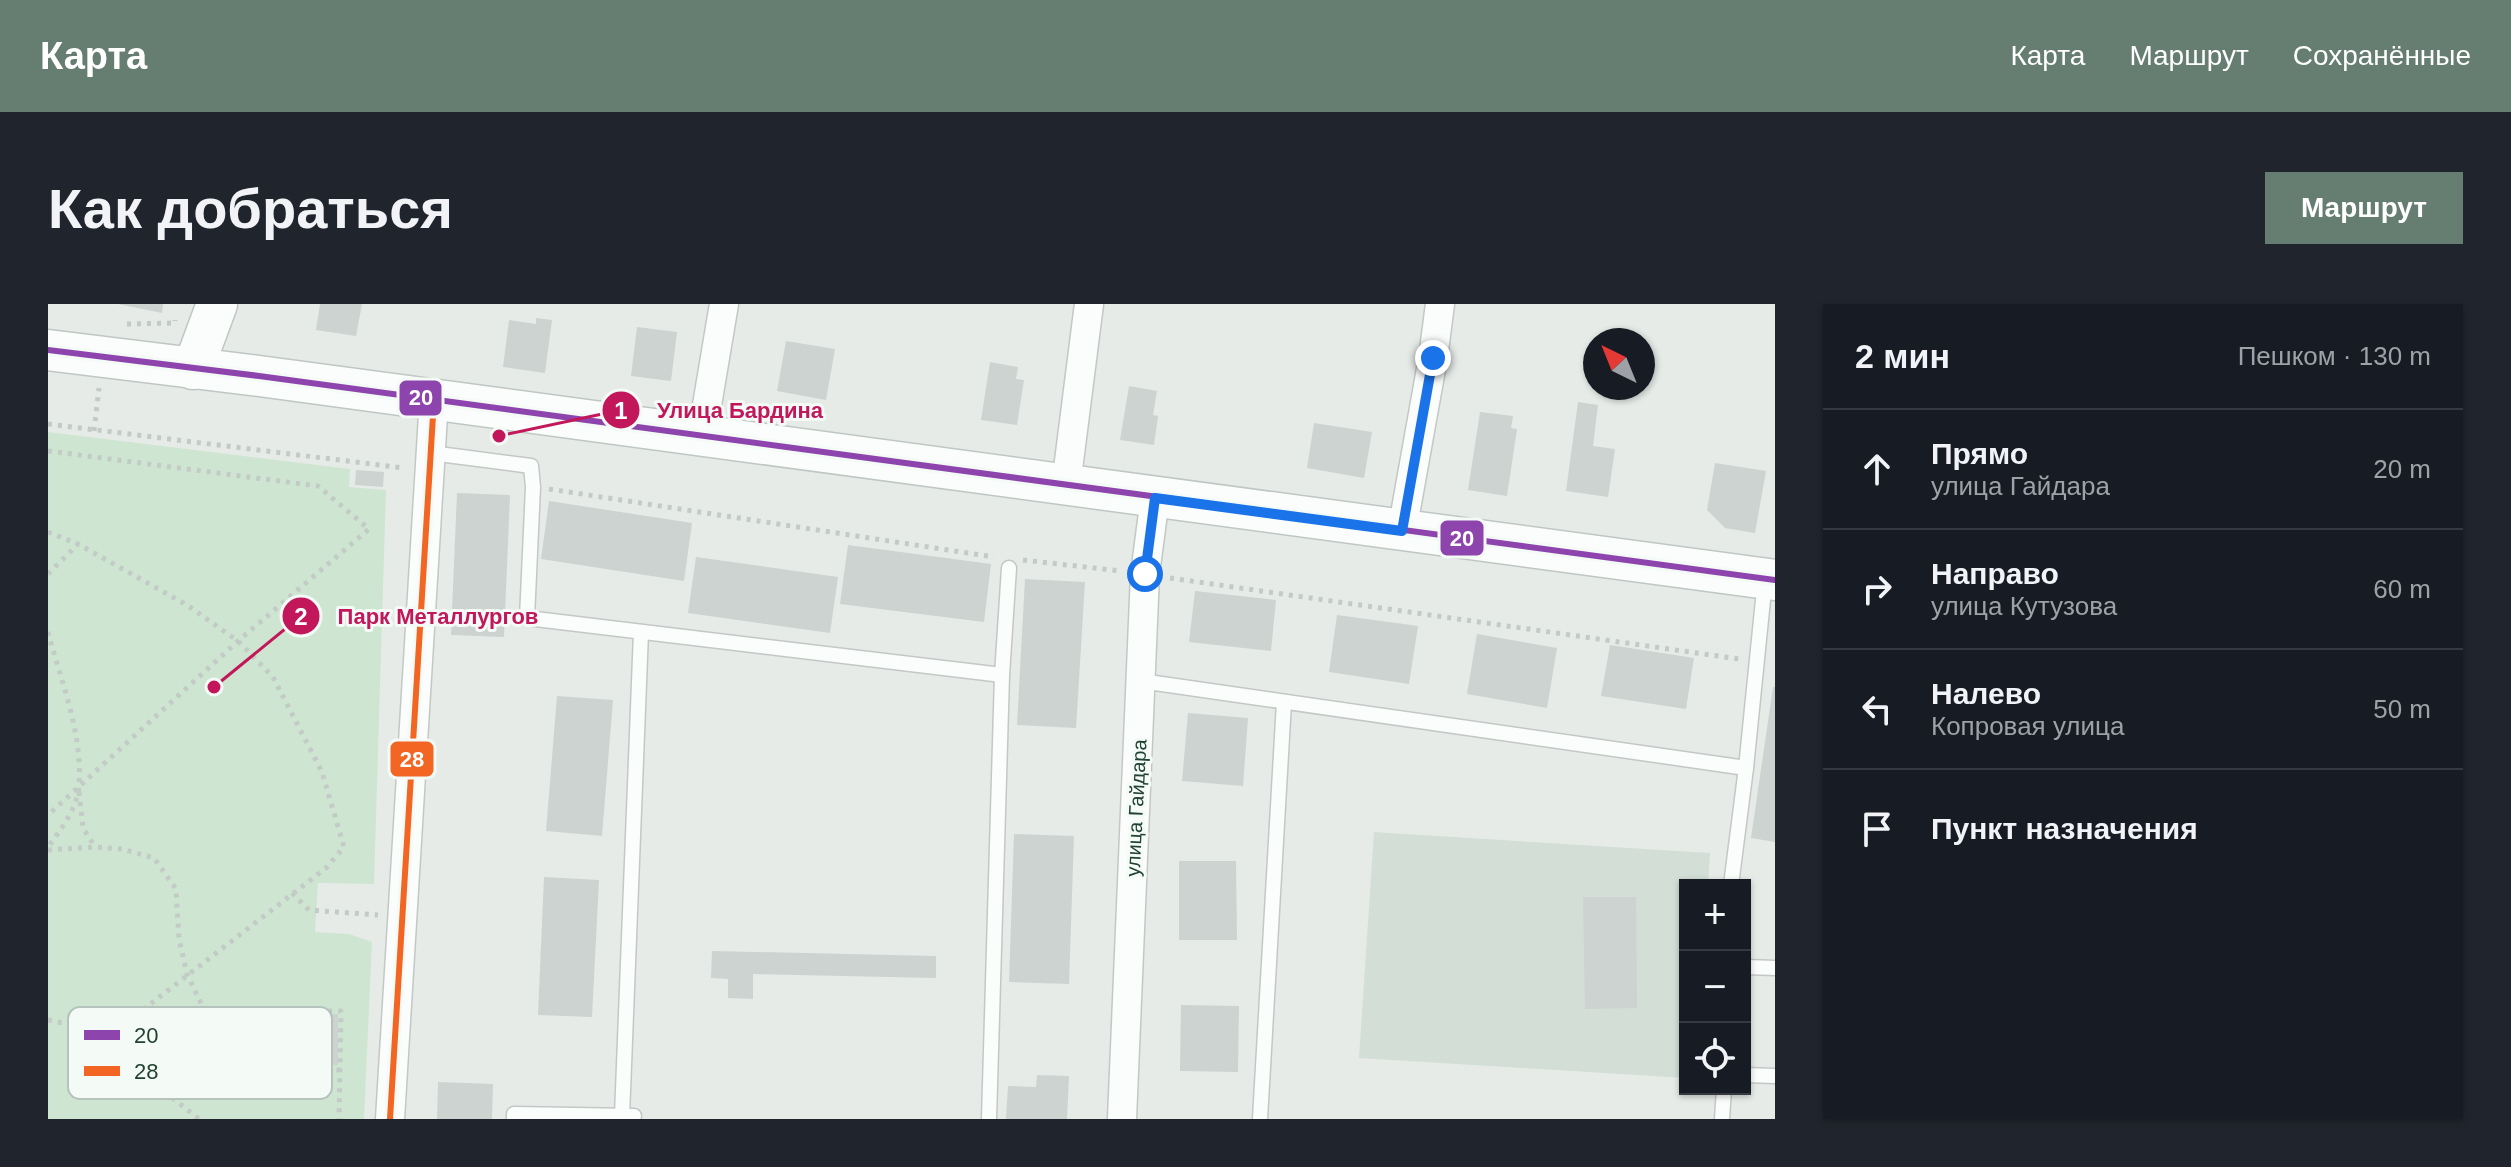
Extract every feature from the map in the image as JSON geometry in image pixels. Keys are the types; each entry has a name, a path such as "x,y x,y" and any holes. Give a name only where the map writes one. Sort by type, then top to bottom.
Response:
{"main road":[{"path":"193,369 217,304"},
{"path":"48,350 434,399 1770,580"}],"street":[{"path":"702,435 724,304"},
{"path":"1066,485 1089,304"},
{"path":"1402,531 1440,304"},
{"path":"390,1119 434,399"},
{"name":"улица Гайдара","path":"1122,1119 1145,574 1155,498"}],"lane":[{"path":"431,462 531,466 533,487 527,618 1002,675"},
{"path":"989,1119 1002,675 1009,568"},
{"path":"1732,879 1770,580"},
{"path":"514,1119 514,1114 628,1116 641,632"},
{"path":"1141,681 1746,768"},
{"path":"1260,1119 1284,702"},
{"path":"1751,967 1775,968"},
{"path":"1751,1075 1775,1076"},
{"path":"1722,1119 1724,1095"}],"path":[{"path":"48,424 431,462"},
{"path":"48,451 318,486 369,529 238,641 48,815"},
{"path":"533,487 994,557 1145,574 1758,662"},
{"path":"48,532 78,544 187,605 238,641 273,677 322,772 344,847 326,868 146,1007"},
{"path":"48,574 78,544"},
{"path":"48,632 76,735 83,828 95,847"},
{"path":"48,848 67,820 79,787"},
{"path":"48,848 122,849 154,858 176,889 179,939 187,974 202,1007"},
{"path":"292,893 309,910 403,916"},
{"path":"332,1011 341,1011 339,1119"},
{"path":"48,1020 68,1024"},
{"path":"332,1070 341,1070"},
{"path":"174,1099 199,1119"}],"shaded area":[{"path":"1374,832 1710,853 1708,879 1679,879 1679,1078 1359,1058"}],"green space":[{"path":"48,432 350,469 349,487 386,490 374,884 318,883 315,932 349,934 372,942 364,1119 48,1119"}],"building":[{"path":"118,304 163,304 162,313"},
{"path":"320,304 362,304 356,336 316,330"},
{"path":"536,318 552,320 545,373 503,367 509,320 536,324"},
{"path":"637,327 677,332 671,381 631,376"},
{"path":"786,341 835,349 826,400 777,391"},
{"path":"990,362 1018,367 1016,379 1024,380 1017,425 981,420"},
{"path":"1129,386 1157,391 1153,415 1158,416 1154,445 1120,440"},
{"path":"1578,402 1598,405 1593,446 1615,449 1608,497 1566,491"},
{"path":"1480,412 1513,416 1511,428 1517,429 1507,496 1468,490"},
{"path":"1314,423 1372,432 1364,478 1307,468"},
{"path":"1715,463 1766,471 1755,533 1725,528 1707,510"},
{"path":"356,470 384,472 383,487 355,485"},
{"path":"457,493 510,495 504,637 451,635"},
{"path":"549,501 692,523 684,581 541,559"},
{"path":"848,545 991,564 984,622 840,604"},
{"path":"696,557 838,577 830,633 688,613"},
{"path":"1025,579 1085,582 1076,728 1017,725"},
{"path":"1195,591 1276,600 1271,651 1189,642"},
{"path":"1337,615 1418,626 1409,684 1329,672"},
{"path":"1477,634 1557,648 1547,708 1467,694"},
{"path":"1610,645 1694,658 1686,709 1601,696"},
{"path":"1775,687 1775,842 1751,838"},
{"path":"557,696 613,700 602,836 546,831"},
{"path":"1188,713 1248,718 1243,786 1182,781"},
{"path":"1014,834 1074,836 1069,984 1009,982"},
{"path":"1179,861 1236,861 1237,940 1179,940"},
{"path":"544,877 599,880 592,1017 538,1015"},
{"path":"1583,897 1636,897 1637,1008 1585,1009"},
{"path":"712,951 936,956 936,978 753,974 753,999 728,998 728,979 711,978"},
{"path":"1181,1005 1239,1006 1238,1072 1180,1071"},
{"path":"332,1014 338,1014 338,1065 332,1065"},
{"path":"1037,1075 1069,1076 1067,1119 1006,1119 1008,1086 1036,1087"},
{"path":"438,1082 493,1084 492,1119 437,1119"}],"transit line":[{"name":"20","path":"48,350 1775,580"},
{"name":"28","path":"390,1119 434,399"}],"place":[{"name":"Улица Бардина","path":"499,436"},
{"name":"Парк Металлургов","path":"214,687"}],"route":[{"path":"1145,574 1155,498 1402,531 1433,358"}]}
